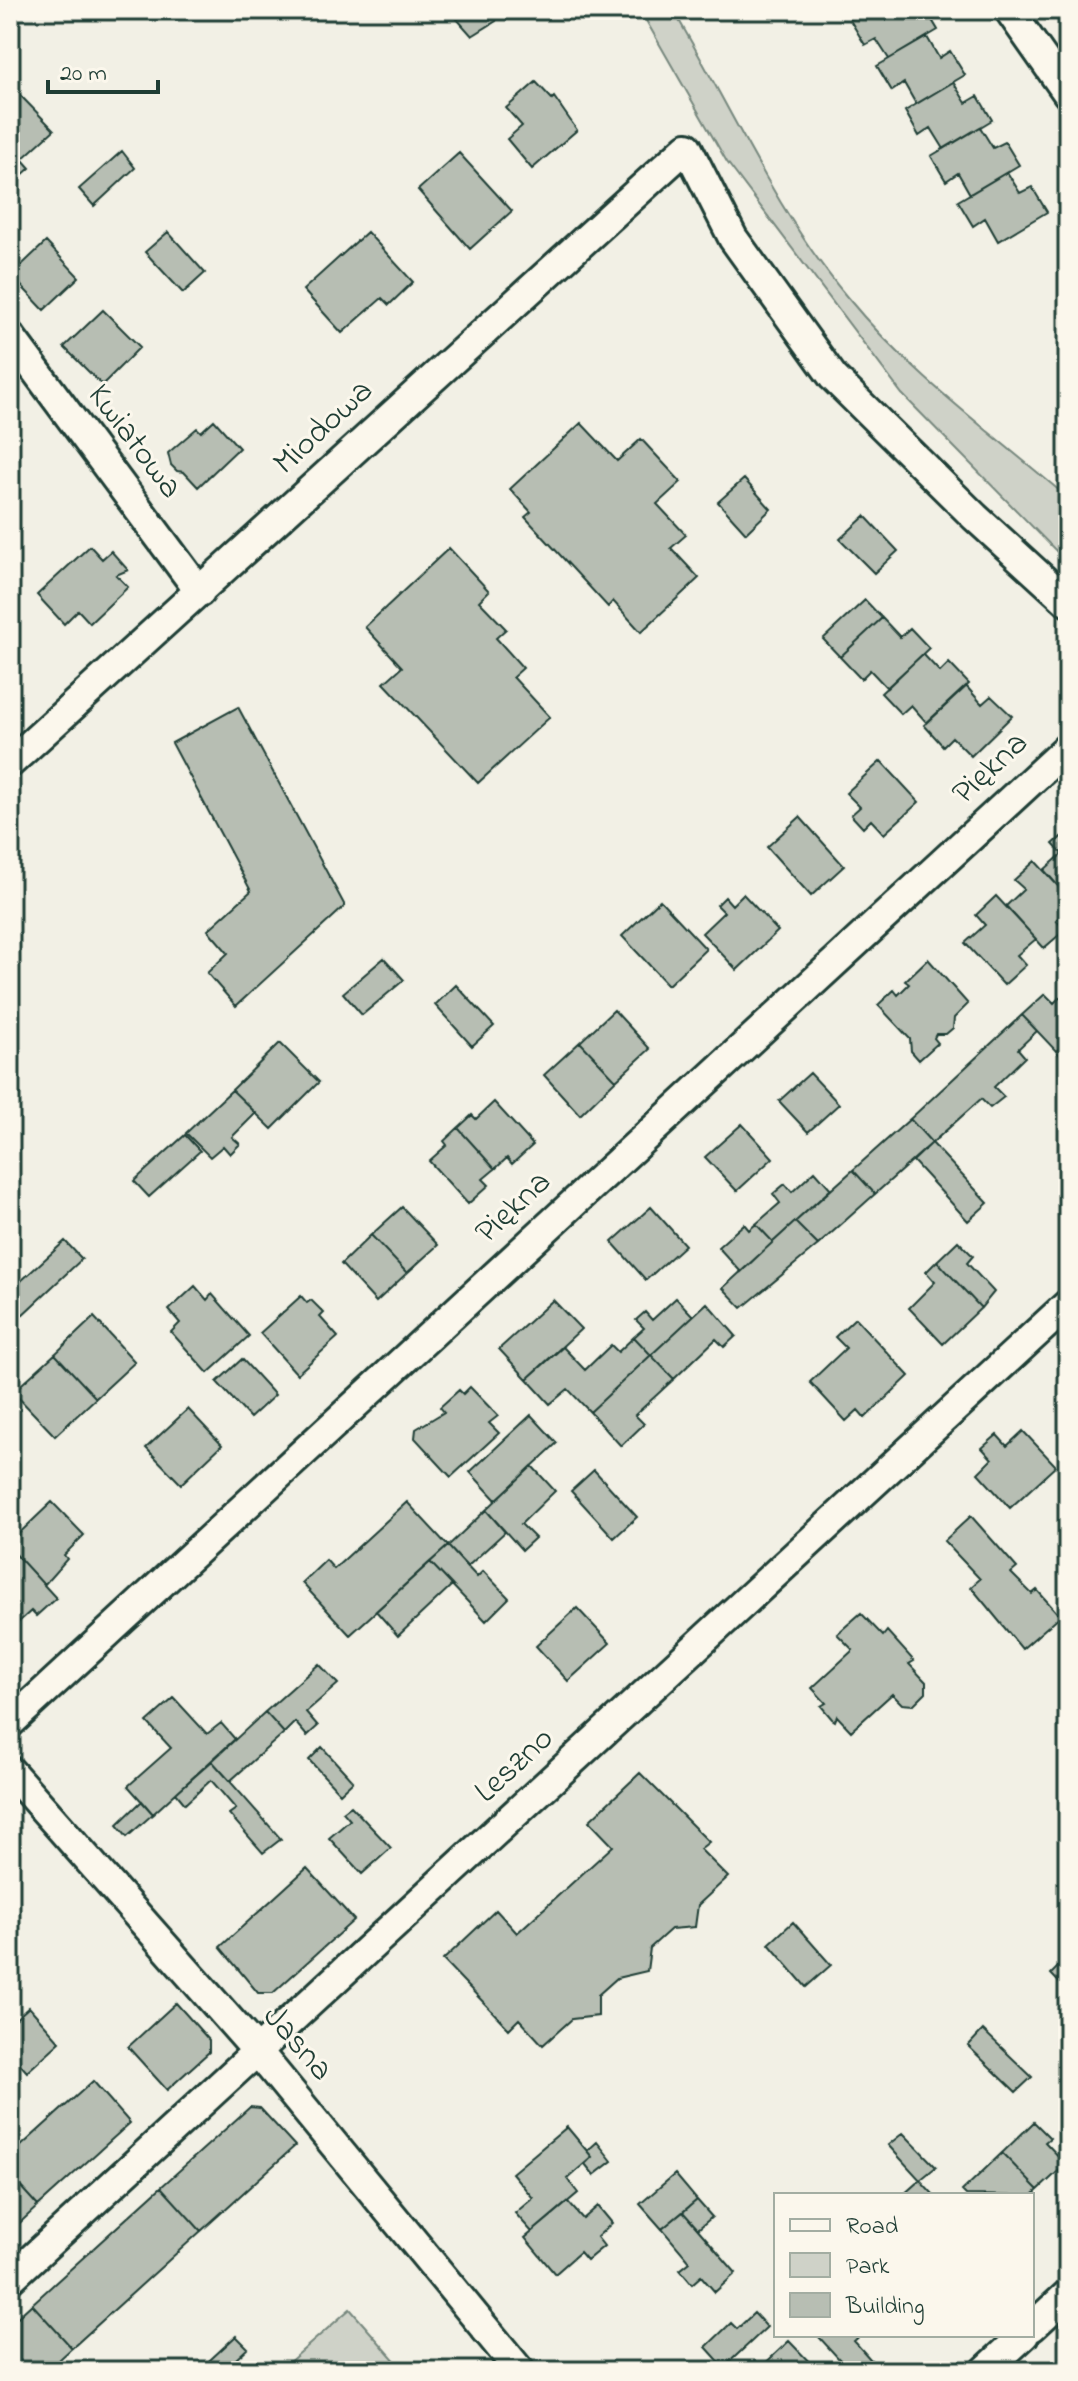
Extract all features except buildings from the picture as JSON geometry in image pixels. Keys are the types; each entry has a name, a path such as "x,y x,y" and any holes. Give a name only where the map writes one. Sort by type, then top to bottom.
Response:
{"street":[{"path":"1009,10 1068,94"},
{"name":"Miodowa","path":"10,763 687,147 733,238 833,377 975,517 1068,602"},
{"name":"Kwiatowa","path":"10,336 200,592"},
{"name":"Piękna","path":"10,1723 1068,747"},
{"name":"Leszno","path":"10,2279 1068,1304"},
{"name":"Jasna","path":"10,1771 258,2052 520,2371"},
{"path":"1034,2325 1068,2294"},
{"path":"985,2371 1022,2337"}],"green space":[{"path":"640,10 673,10 776,194 821,264 847,297 925,378 1068,498 1068,563 902,394 727,162"},
{"path":"350,2309 404,2371 279,2371"}]}
